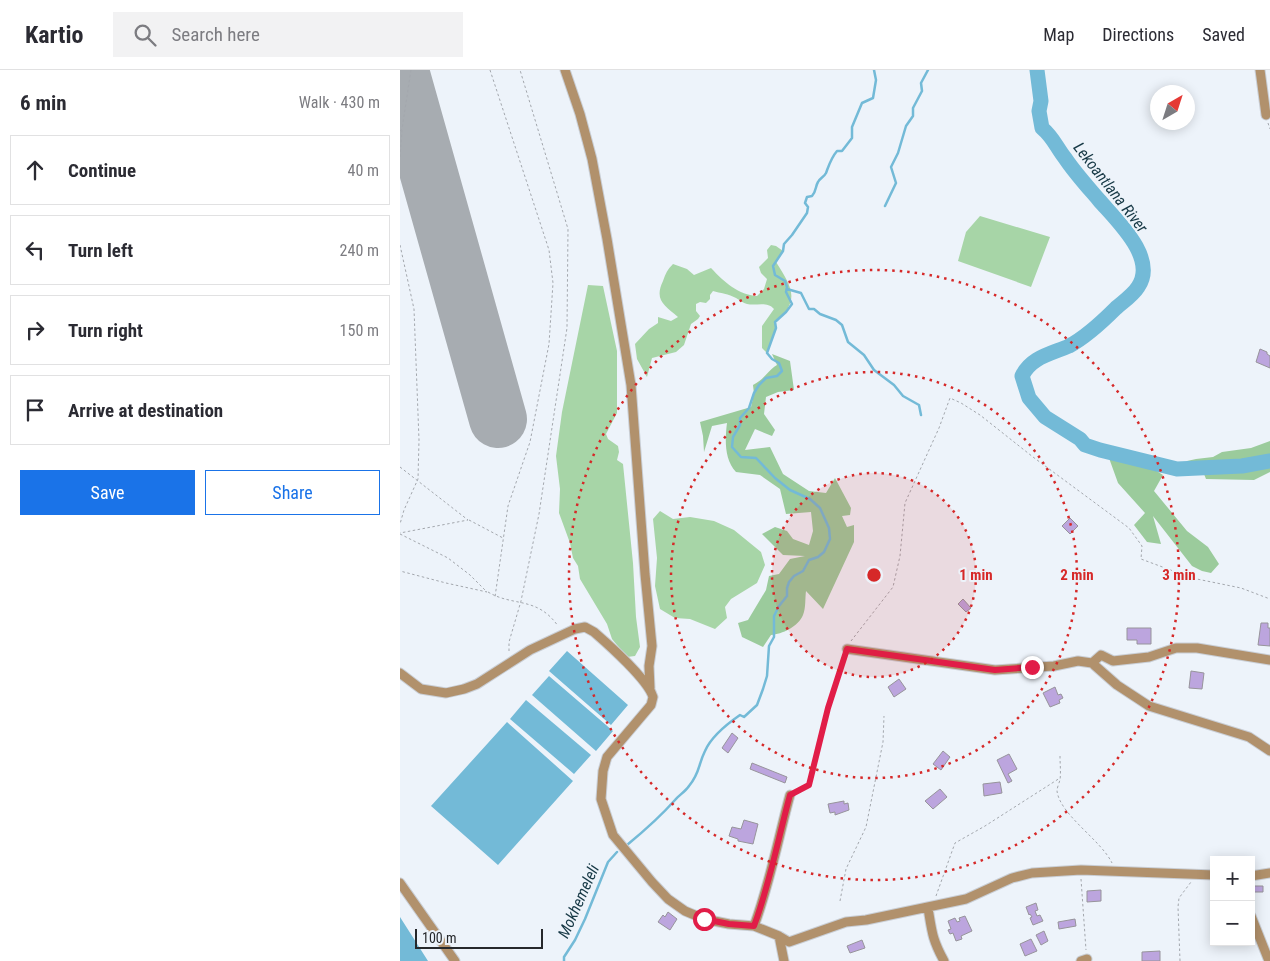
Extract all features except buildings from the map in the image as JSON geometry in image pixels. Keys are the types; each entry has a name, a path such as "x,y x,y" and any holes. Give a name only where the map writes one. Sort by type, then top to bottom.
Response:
{"street":[{"path":"565,70 580,114 592,159 631,385 652,646 649,666 653,702 607,758 602,770 601,799 612,835 668,899 685,911 704,919 754,926 789,942 846,922 866,920 966,899 1012,878 1032,873 1081,870 1210,875"},
{"path":"1260,70 1266,115"},
{"path":"400,673 421,689 446,693 464,689 477,684 513,661 560,635 575,628 584,627 604,640 650,688"},
{"path":"1092,664 1100,655 1113,661 1149,656 1176,648 1197,648 1270,660"},
{"path":"847,649 995,670 1054,666 1078,661 1092,664 1117,686 1149,706 1249,737 1270,751"},
{"path":"639,675 649,666"},
{"path":"754,926 772,870 790,795"},
{"path":"1255,875 1270,873"},
{"path":"400,883 455,961"},
{"path":"931,907 930,929 934,943 944,961"},
{"path":"1255,926 1269,961"},
{"path":"779,936 784,961"}],"path":[{"path":"400,157 401,130 411,70"},
{"path":"490,70 550,250 552,283 549,344 546,362 530,442 508,506 495,597"},
{"path":"513,661 508,649 521,601 539,514 567,328 568,229 520,70"},
{"path":"400,245 414,309 419,440 418,479 400,524"},
{"path":"790,795 809,785 828,708 847,649 854,636 893,586 900,556 905,503 939,428 950,398 980,414 1033,457 1129,528 1142,546 1141,559 1192,578 1241,588 1270,599"},
{"path":"400,467 418,479 468,520 504,539"},
{"path":"400,533 468,520"},
{"path":"400,533 448,558 495,597 533,605 558,625 560,635"},
{"path":"400,571 446,584 487,592"},
{"path":"840,901 846,869 866,827 883,742 884,716"},
{"path":"1060,756 1060,778 1057,791 1064,807 1101,846 1112,864 1111,871"},
{"path":"931,907 955,844 1060,778"},
{"path":"1081,870 1084,960"},
{"path":"1180,961 1179,898 1191,884 1191,874"}],"green space":[{"path":"980,216 1050,237 1031,287 958,261 966,232"},
{"path":"771,245 783,251 776,262 790,286 791,300 783,314 775,322 776,328 767,353 762,348 762,326 774,309 765,304 747,304 713,291 706,303 700,302 696,304 696,311 700,316 691,324 684,345 676,352 652,358 647,377 637,359 635,344 649,329 658,323 658,317 671,321 678,317 660,298 660,288 671,266 673,264 687,269 694,275 711,268 732,287 744,293 757,296 764,289 767,279 761,273 759,267 768,258 767,250"},
{"path":"588,285 603,286 617,351 617,413 606,434 608,439 618,446 617,460 623,464 633,563 640,647 635,656 627,657 612,639 607,624 580,579 578,566 573,558 570,543 559,513 560,489 556,456 562,412"},
{"path":"772,354 790,361 794,390 778,392 766,397 764,414 775,430 772,436 755,429 745,450 770,447 783,474 809,491 826,493 835,478 851,508 850,515 842,516 847,527 854,525 854,542 823,609 806,591 805,609 801,619 789,629 771,635 763,647 742,637 738,623 748,620 766,590 769,576 779,574 790,559 805,556 783,555 762,534 775,527 787,531 793,539 809,545 813,531 811,512 786,514 780,489 760,475 736,472 727,455 727,423 712,426 704,452 700,422 751,407 754,394 753,385 777,365"},
{"path":"1270,441 1270,472 1254,480 1206,479 1204,474 1208,471 1209,465 1186,465 1187,461 1213,457 1222,452 1251,448"},
{"path":"1109,458 1147,465 1163,475 1154,491 1187,531 1208,547 1219,564 1211,573 1192,566 1153,516 1161,544 1147,542 1134,525 1145,513 1118,483"},
{"path":"660,511 673,519 690,517 714,521 734,530 761,552 765,565 757,583 731,599 725,607 727,618 715,629 690,619 675,618 660,609 655,586 657,558 653,519"}],"water":[{"path":"567,651 628,705 611,725 549,671"},
{"path":"549,676 613,731 596,751 532,695"},
{"path":"526,700 591,755 574,774 510,719"},
{"path":"507,722 573,781 498,865 431,806"},
{"path":"400,917 428,961 400,961"}],"waterway":[{"name":"Mokhemeleli","path":"627,845 652,824 687,788 695,777 703,756 715,736 740,715 744,717 757,705 767,676 769,646 774,637 774,616 787,596 789,582 794,576 803,571 809,560 818,557 824,552 830,539 829,528 820,508 810,499 790,490 775,478 756,458 741,457 732,447 733,437 740,425 740,418 749,408 759,385 766,378 777,376 782,371 779,363 767,353 776,328 775,322 792,304 786,292 785,281 775,275 773,266 783,251 784,244 807,213 808,207 805,203 807,197 814,194 818,182 826,173 837,151 842,151 852,138 852,127 862,103 873,98 876,80 874,70"},
{"path":"885,206 896,183 891,167 898,153 906,126 913,116 913,108 922,91 921,83 928,70"},
{"name":"Lekoantlana River","path":"1037,70 1041,101 1039,111 1042,128 1077,174 1132,240 1143,264 1143,276 1134,293 1088,334 1069,346 1042,357 1031,364 1022,376 1029,398 1045,417 1080,439 1085,445 1100,450 1177,469 1242,466 1270,461"},
{"path":"787,289 801,293 809,309 814,309 842,325 848,342 864,355 874,370 894,385 903,396 919,405 921,415"},
{"name":"Mokhemeleli","path":"564,961 564,957 585,919 608,862 617,852"}],"runway":[{"path":"400,71 498,419"}],"route":[{"path":"704,919 754,926 764,900 790,795 809,785 828,708 847,649 995,670 1032,667"}]}
